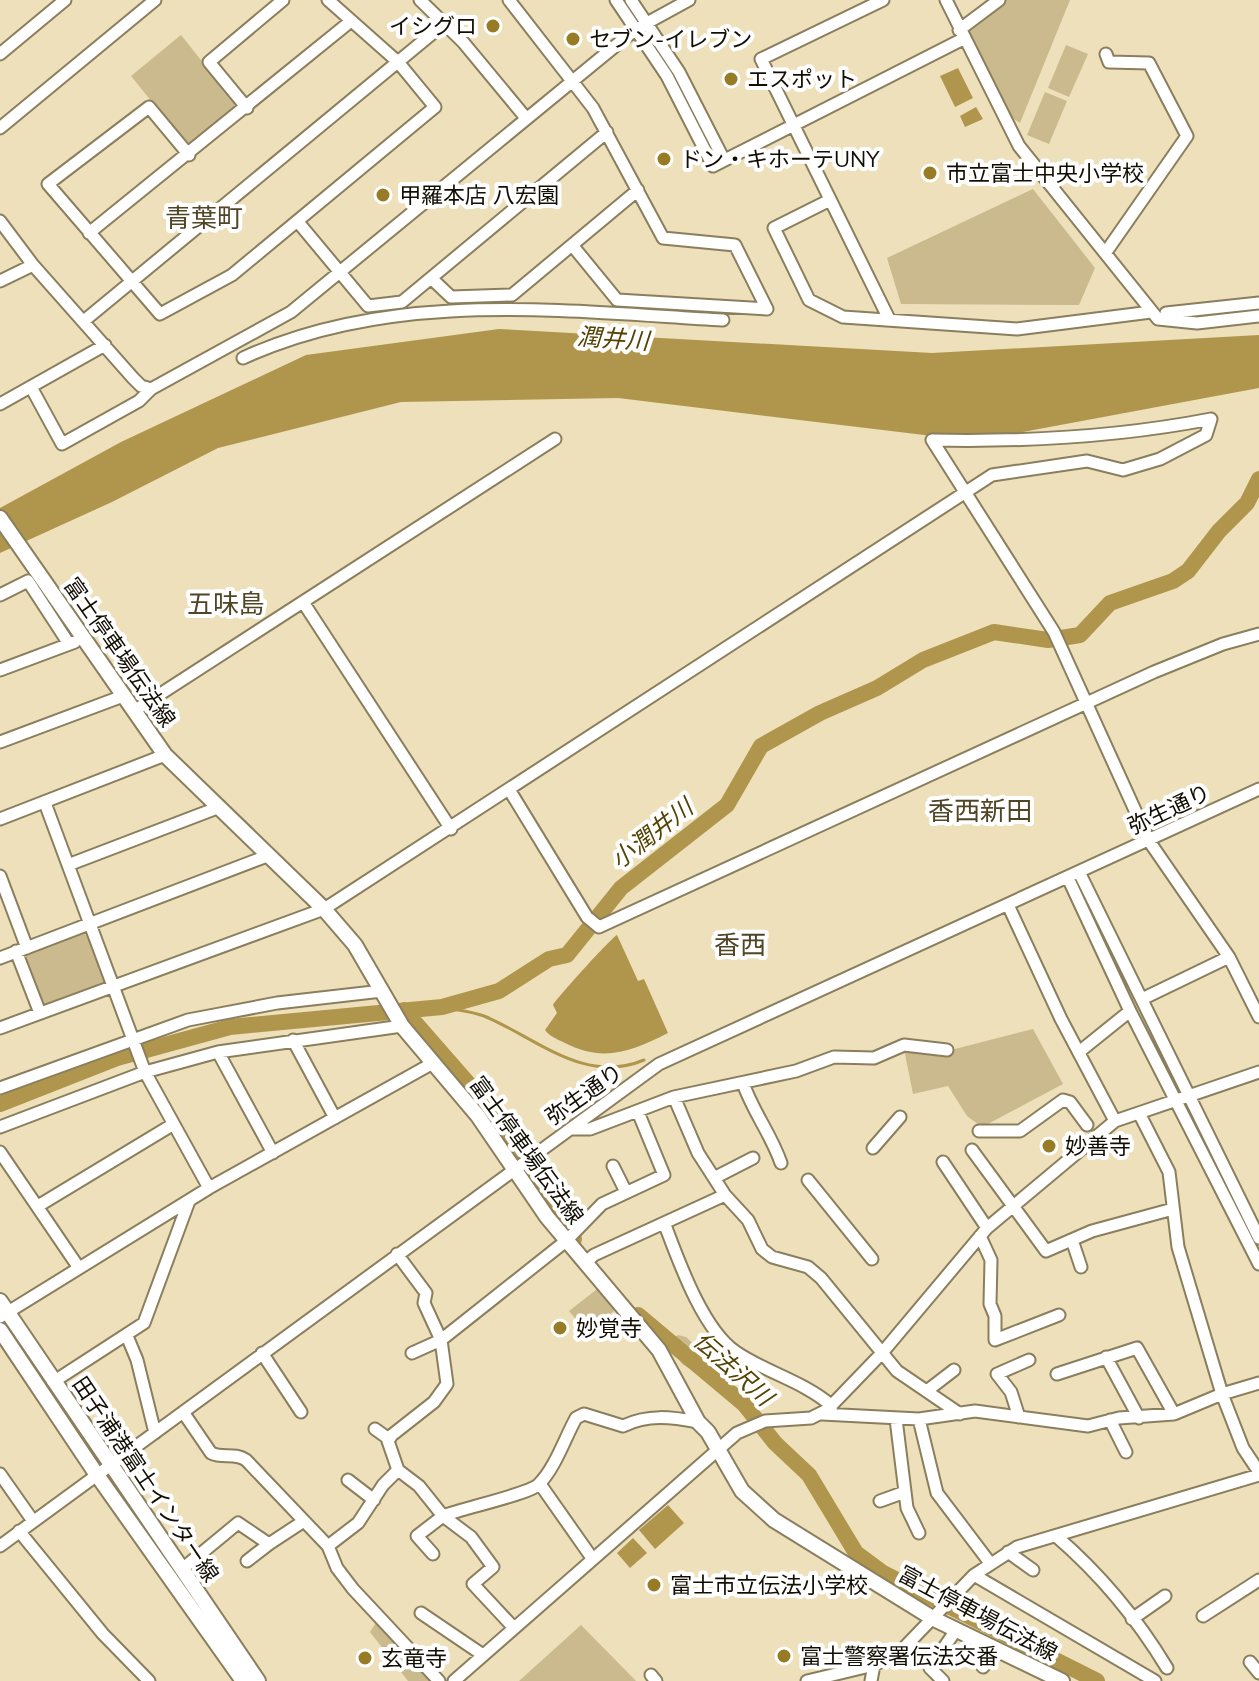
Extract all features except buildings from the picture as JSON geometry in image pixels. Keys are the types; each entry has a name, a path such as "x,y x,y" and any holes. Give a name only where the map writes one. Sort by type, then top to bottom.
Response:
{"main road":[{"name":"富士停車場伝法線","path":"0,518 33,567 76,642 123,696 165,755 324,909 355,945 400,1024 478,1116 659,1350 698,1422 742,1491 754,1504 956,1630 1062,1681"},
{"name":"田子浦港富士インター線","path":"3,1310 258,1681"},
{"name":"田子浦港富士インター線","path":"0,1330 97,1475 243,1681"}],"street":[{"path":"0,54 65,0"},
{"path":"0,128 155,0"},
{"path":"247,108 209,62 283,0"},
{"path":"189,155 149,107 48,184 160,314 232,275 435,107 398,62 328,0"},
{"path":"420,0 445,23 526,118"},
{"path":"509,0 573,78 607,132 663,238 735,245 767,309 617,300 572,245"},
{"path":"616,0 667,76 718,163"},
{"path":"631,0 679,72 718,163"},
{"path":"31,387 62,444 139,401 151,389 291,312 573,78 636,29 689,0"},
{"path":"883,0 761,59 889,319"},
{"path":"946,0 1019,146 1152,313 1158,319 1197,323 1259,316"},
{"path":"718,163 961,35 999,0"},
{"path":"89,233 351,21"},
{"path":"85,320 445,23"},
{"path":"1106,54 1109,62 1149,63 1187,136 1106,252"},
{"path":"298,222 368,306 402,302 607,132"},
{"path":"431,278 451,297 512,295 638,190"},
{"path":"830,200 774,228 809,300 843,317 1017,329 1259,303"},
{"path":"0,221 33,265 141,386 151,389"},
{"path":"0,281 33,265"},
{"path":"243,358 303,335 407,315 543,309 723,320"},
{"path":"0,404 105,345"},
{"path":"0,1028 324,909 510,791 964,495 992,475 1087,461 1123,470 1160,459 1206,435 1211,419 1165,428 1035,442 932,440 964,495 1054,632 1149,841 1229,957 1259,1017"},
{"path":"134,711 555,439"},
{"path":"0,595 28,581 76,642 0,670"},
{"path":"303,602 451,829"},
{"path":"510,791 587,917 599,927 1154,672 1223,644 1259,634"},
{"path":"0,742 123,696"},
{"path":"0,819 165,755"},
{"name":"弥生通り","path":"0,1546 515,1166 679,1053 1259,789"},
{"path":"45,803 144,1069 209,1188"},
{"path":"68,865 217,808"},
{"path":"0,958 267,856"},
{"path":"1074,875 1142,999 1259,1238"},
{"path":"1074,875 1130,1011 1259,1264"},
{"path":"1,884 40,1013"},
{"path":"1008,905 1115,1121"},
{"path":"1142,999 1229,957"},
{"path":"0,1088 188,1020 277,1003 382,991"},
{"path":"1079,1052 1130,1011"},
{"path":"0,1127 144,1069 218,1052 400,1024"},
{"path":"293,1040 335,1118"},
{"path":"570,1129 590,1129 674,1097 813,1066 834,1057 874,1058 904,1045 947,1050"},
{"path":"218,1052 273,1153"},
{"path":"3,1310 79,1268 209,1188 433,1063"},
{"path":"822,1414 882,1353 984,1232 1092,1132 1115,1121 1259,1072"},
{"path":"743,1083 751,1106 772,1138 781,1163"},
{"path":"674,1097 698,1153 725,1195 748,1220 762,1249 772,1257 808,1267 821,1278 897,1371 960,1414"},
{"path":"979,1131 1020,1131 1063,1100 1070,1102 1092,1132"},
{"path":"412,1353 441,1340 544,1258 602,1204 664,1175 638,1112"},
{"path":"807,1681 874,1665 899,1653 974,1575 1008,1552 1154,1503 1259,1473 1243,1448 1222,1394 1178,1247 1166,1165 1139,1113"},
{"path":"873,1148 900,1117"},
{"path":"38,1206 172,1125"},
{"path":"972,1150 1046,1251 1173,1209"},
{"path":"0,1152 79,1268"},
{"path":"714,1178 753,1158"},
{"path":"943,1162 984,1232 991,1260 990,1304 995,1316 995,1340 1059,1315"},
{"path":"613,1166 626,1192"},
{"path":"808,1180 872,1259"},
{"path":"589,1259 725,1195"},
{"path":"53,1382 144,1323 189,1200"},
{"path":"665,1225 717,1336 736,1353 813,1389 832,1406"},
{"path":"1072,1240 1081,1267"},
{"path":"389,1439 444,1391 447,1374 441,1340 424,1303 426,1293 397,1254"},
{"path":"544,1258 553,1269"},
{"path":"1041,1322 1047,1335"},
{"path":"127,1336 137,1360 155,1433"},
{"path":"1057,1374 1137,1348 1174,1414"},
{"path":"262,1353 301,1412"},
{"path":"1106,1357 1139,1418"},
{"path":"1019,1417 1011,1392 997,1374 1029,1360"},
{"path":"928,1390 954,1370"},
{"path":"454,1681 717,1448 765,1421 787,1421 822,1414 919,1419 975,1411 1070,1425 1174,1414 1259,1383"},
{"path":"183,1412 211,1453 217,1456 237,1454 246,1460 328,1546 337,1568 353,1589 439,1681"},
{"path":"433,1554 417,1536 443,1516 505,1495 527,1493 540,1484 576,1418 584,1414 623,1426 639,1418 673,1417 698,1422"},
{"path":"896,1419 907,1508 919,1533"},
{"path":"919,1419 937,1493 990,1563"},
{"path":"1110,1420 1126,1452"},
{"path":"375,1429 389,1439 398,1470 419,1486 443,1516 471,1537 493,1567 473,1584 514,1628"},
{"path":"328,1546 358,1523 398,1470"},
{"path":"0,1474 33,1521"},
{"path":"348,1480 374,1500"},
{"path":"540,1484 592,1558"},
{"path":"880,1501 905,1492"},
{"path":"247,1561 304,1521"},
{"path":"181,1570 238,1523 269,1544"},
{"path":"19,1531 103,1634 149,1681"},
{"path":"1056,1536 1080,1557 1132,1619 1167,1668"},
{"path":"1008,1552 1033,1570"},
{"path":"974,1575 1155,1681"},
{"path":"1203,1616 1259,1580"},
{"path":"1132,1619 1165,1596"},
{"path":"421,1613 483,1655"},
{"path":"943,1681 930,1668 956,1630"},
{"path":"983,1667 996,1649"},
{"path":"1250,1662 1259,1673"},
{"path":"871,1681 874,1665"}],"shaded area":[{"path":"1004,0 1070,0 1020,123 1006,114 968,29"},
{"path":"181,35 240,109 190,149 131,76"},
{"path":"1066,45 1088,54 1069,97 1048,88"},
{"path":"1045,92 1067,101 1049,144 1027,135"},
{"path":"1033,189 1095,268 1079,305 901,304 887,258"},
{"path":"82,933 88,936 104,981 102,986 46,1008 41,1006 24,961 27,954"},
{"path":"1033,1029 1063,1084 982,1127 967,1116 948,1086 913,1094 904,1049 955,1049"},
{"path":"601,1286 619,1307 587,1333 569,1311"},
{"path":"678,1335 686,1337 699,1349 713,1350 723,1356 729,1367 730,1381 716,1385 682,1364 667,1342"},
{"path":"377,1621 433,1681 408,1681 370,1632"},
{"path":"581,1625 636,1681 519,1681"}],"water":[{"path":"958,68 973,98 955,107 940,76"},
{"path":"976,107 983,119 965,127 960,116"},
{"name":"潤井川","path":"499,329 932,353 1259,335 1259,388 974,441 618,398 401,402 218,448 112,502 0,553 0,508 121,442 306,355"},
{"path":"617,935 638,981 644,979 668,1033 630,1049 605,1053 579,1049 551,1036 545,1030 557,1013 553,1005"},
{"path":"668,1505 684,1523 655,1549 639,1530"},
{"path":"633,1538 647,1553 630,1568 617,1553"}],"waterway":[{"name":"小潤井川","path":"0,1104 117,1058 230,1027 442,1007 499,991 549,959 567,955 621,888 727,805 761,746 820,713 877,688 923,660 994,632 1048,640 1080,635 1110,603 1173,581 1188,571 1219,531 1247,503 1259,479"},
{"path":"442,1007 484,1016 561,1056 581,1063 601,1067 644,1060"},
{"name":"伝法沢川","path":"404,1010 502,1122 546,1203 574,1239"},
{"name":"伝法沢川","path":"638,1315 744,1404 775,1443 809,1475 856,1553 883,1573 1097,1681"}],"place":[{"name":"イシグロ","path":"493,26"},
{"name":"セブン-イレブン","path":"573,39"},
{"name":"エスポット","path":"731,79"},
{"name":"ドン・キホーテUNY","path":"664,159"},
{"name":"市立富士中央小学校","path":"930,173"},
{"name":"甲羅本店 八宏園","path":"383,195"},
{"name":"妙善寺","path":"1049,1146"},
{"name":"妙覚寺","path":"560,1328"},
{"name":"富士市立伝法小学校","path":"654,1585"},
{"name":"富士警察署伝法交番","path":"784,1656"},
{"name":"玄竜寺","path":"365,1658"}],"district":[{"name":"青葉町","path":"204,218"},
{"name":"五味島","path":"226,604"},
{"name":"香西新田","path":"980,811"},
{"name":"香西","path":"740,945"}]}
